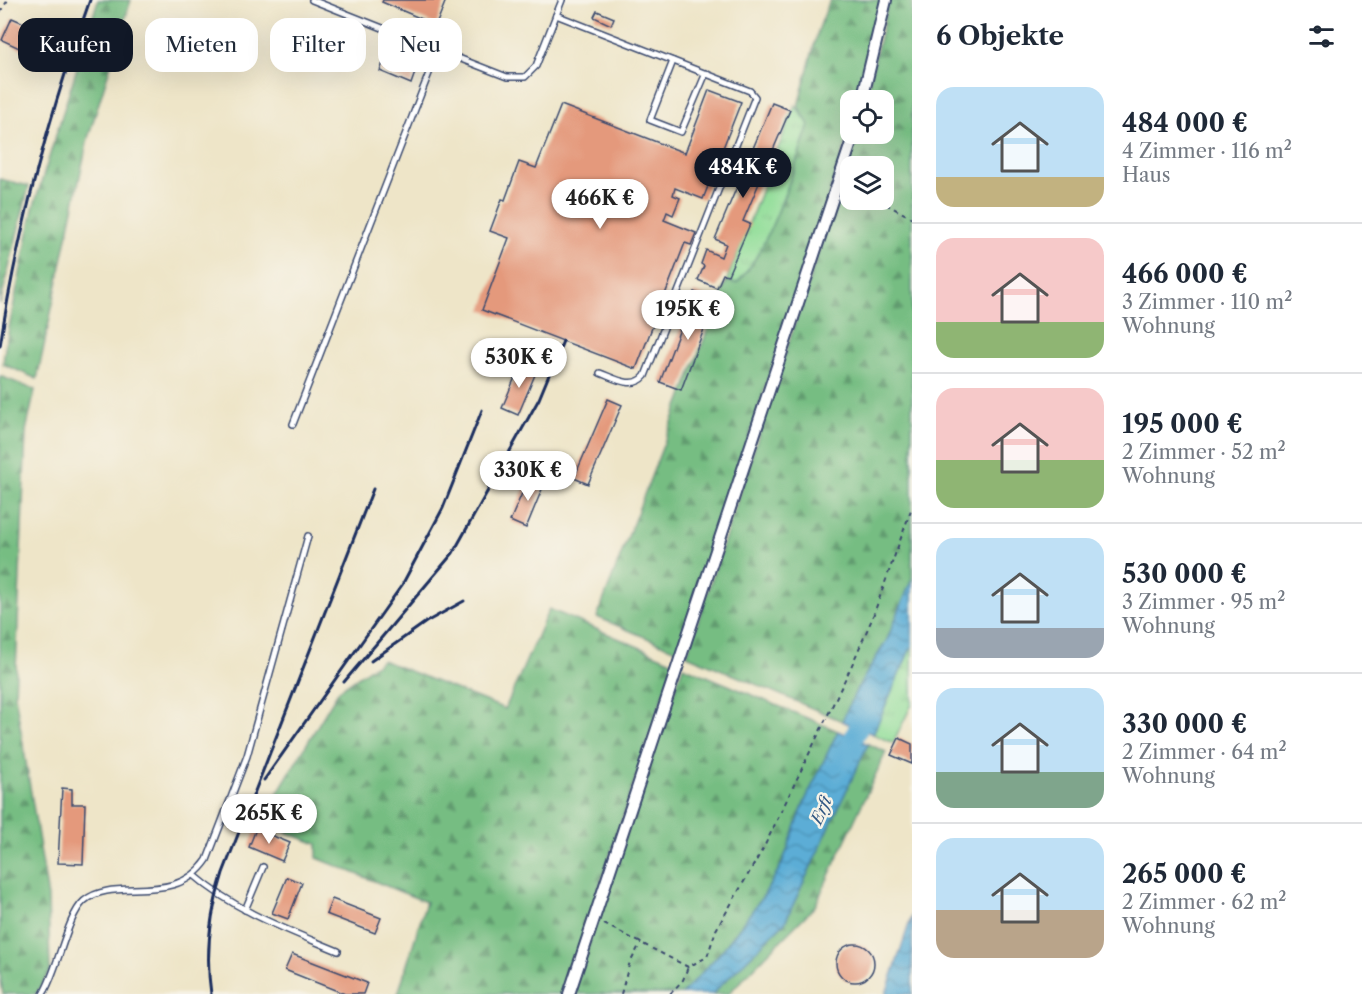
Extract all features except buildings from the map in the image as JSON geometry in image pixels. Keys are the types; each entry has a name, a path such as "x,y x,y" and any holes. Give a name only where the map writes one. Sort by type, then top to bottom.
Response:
{"street":[{"path":"864,90 886,0"},
{"path":"569,994 851,144"}],"lane":[{"path":"312,0 378,26"},
{"path":"462,59 507,77 525,76 536,66 562,0"},
{"path":"556,15 706,73 750,91 754,96 754,102 645,376 641,381 631,383 600,373"},
{"path":"673,61 650,120 681,132 706,73"},
{"path":"293,424 429,72"},
{"path":"43,994 56,969 75,913 85,900 100,894 174,884 194,875 209,856 244,764 308,536"},
{"path":"245,910 263,867"},
{"path":"194,875 245,910 338,951"}],"path":[{"path":"0,12 8,0"},
{"path":"894,208 912,218"},
{"path":"593,919 688,967 701,962 709,954 716,930 764,847 851,668 872,619 912,507"},
{"path":"621,994 629,965 641,942"},
{"path":"670,994 686,975 688,967"}],"green space":[{"path":"98,0 131,0 125,18 92,18"},
{"path":"830,0 882,0 860,90 840,90 840,144 846,144 678,651 597,617 726,282 737,283 749,269 770,230 788,185 809,125 798,106 818,31"},
{"path":"889,0 912,0 912,579 887,640 857,689 842,721 687,655 840,186 840,210 894,210 894,156 850,156 854,144 894,144 894,90 867,90"},
{"path":"76,72 109,72 88,138 37,379 3,364 33,209"},
{"path":"795,105 809,124 788,185 770,230 749,269 737,283 726,282"},
{"path":"0,179 29,186 0,304"},
{"path":"0,376 35,390 26,431 15,695 48,897 50,971 36,994 3,994 0,974"},
{"path":"549,609 674,662 564,994 398,994 426,902 317,858 317,844 260,822 339,690 382,660 505,709"},
{"path":"912,645 912,704 893,743 873,734"},
{"path":"683,666 838,731 805,801 782,864 764,895 721,952 682,994 572,994"},
{"path":"868,744 886,752 815,906 728,994 712,994 785,922"}],"water":[{"path":"912,579 912,645 873,734 842,721 857,689 887,640"},
{"path":"838,731 868,744 785,922 712,994 682,994 721,952 764,895 782,864 805,801"},
{"path":"912,915 912,994 886,994"}],"waterway":[{"name":"Erft","path":"843,762 869,704"}],"railway":[{"path":"0,346 16,258 37,171 90,0"},
{"path":"344,682 453,553 539,399 563,341"},
{"path":"264,780 402,585 443,508 482,410"},
{"path":"211,994 210,933 223,873 373,489"},
{"path":"371,661 426,622 464,601"}]}
